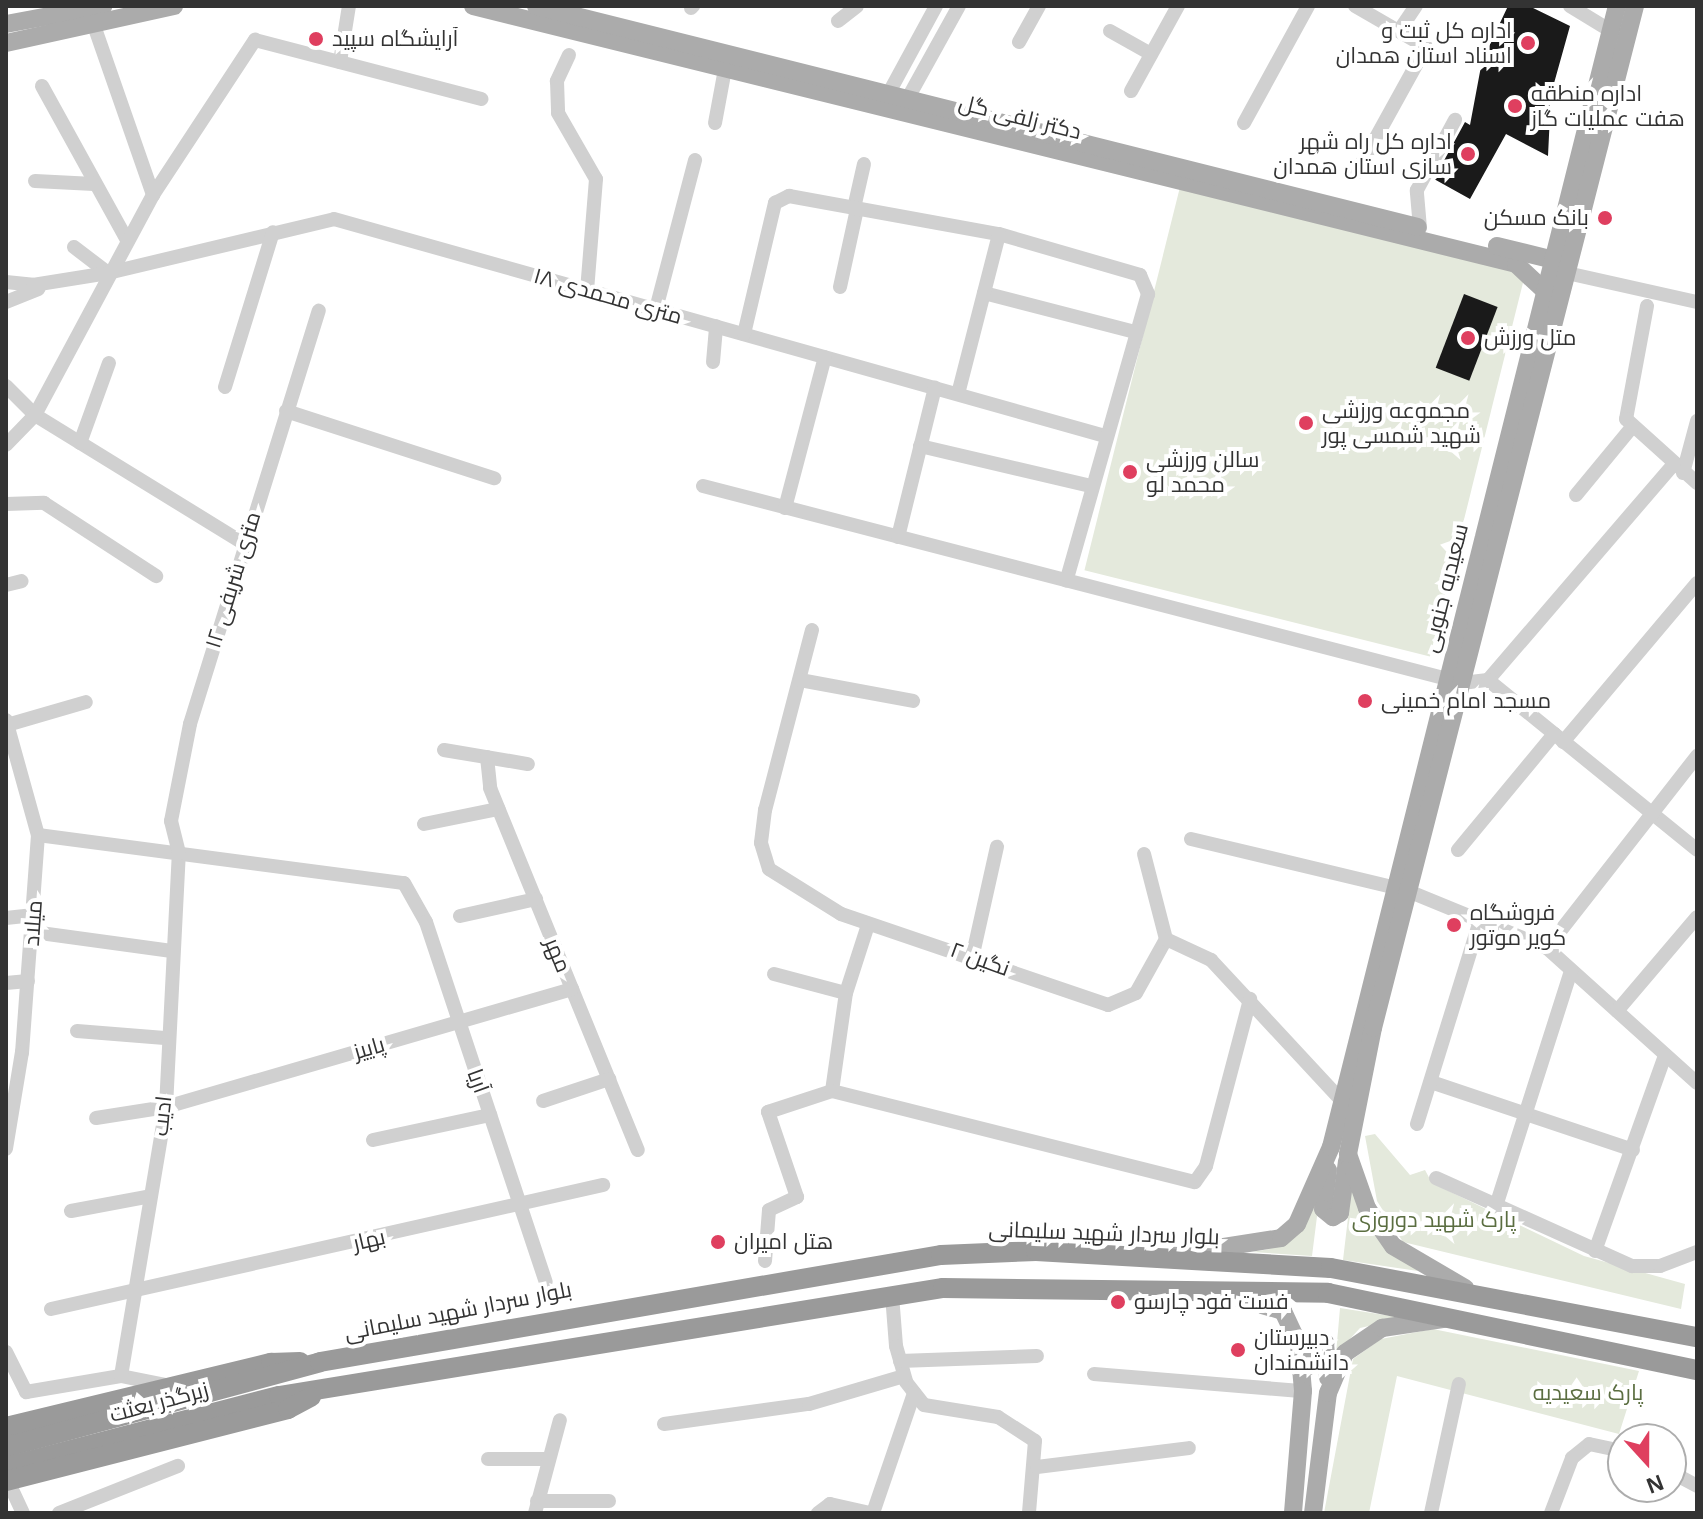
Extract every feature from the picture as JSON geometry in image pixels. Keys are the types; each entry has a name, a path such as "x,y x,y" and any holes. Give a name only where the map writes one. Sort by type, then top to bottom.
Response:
{"highway":[{"name":"بلوار سردار شهید سلیمانی","path":"320,1362 677,1296 941,1255 1159,1256 1331,1268 1465,1288 1697,1337"},
{"path":"677,1296 680,1328 892,1295 1036,1284 1328,1293 1697,1370"},
{"name":"زیرگذر بعثت","path":"8,1484 325,1389 680,1328"},
{"path":"6,1427 271,1363 320,1362"},
{"name":"زیرگذر بعثت","path":"6,1447 320,1362"}],"main road":[{"path":"6,24 93,11 174,6"},
{"name":"دکتر زلفی گل","path":"473,6 725,69 885,101 908,98 1563,266"},
{"name":"دکتر زلفی گل","path":"536,6 885,101"},
{"name":"سعیدیه جنوبی","path":"1454,681 1545,291 1563,266 1617,6"},
{"name":"سعیدیه جنوبی","path":"1340,1150 1340,1099 1400,889 1563,266 1635,6"},
{"path":"6,43 93,11"},
{"name":"دکتر زلفی گل","path":"908,98 1516,264 1545,291"},
{"name":"سعیدیه جنوبی","path":"1159,1256 1281,1238 1297,1224 1340,1150 1400,889"},
{"path":"1340,1150 1367,1208 1393,1246 1465,1288"},
{"path":"1204,1291 1283,1311 1299,1345 1303,1391"},
{"path":"1328,1393 1345,1353 1362,1336 1453,1318"},
{"path":"1293,1513 1303,1391 1310,1347 1322,1341 1330,1351 1328,1393 1313,1513"}],"street":[{"path":"340,62 349,6"},
{"path":"838,21 857,6"},
{"path":"908,98 959,6"},
{"path":"1019,42 1039,6"},
{"path":"1131,91 1178,6"},
{"path":"1244,123 1308,6"},
{"path":"1355,6 1426,47 1357,172"},
{"path":"1399,31 1416,6"},
{"path":"1570,6 1611,31"},
{"path":"885,101 934,7 948,26"},
{"path":"93,11 153,195"},
{"path":"1110,31 1151,54"},
{"path":"6,445 35,415 108,273 153,195 255,40 481,99"},
{"path":"569,55 557,81 558,113 596,179 587,290"},
{"path":"715,123 725,69"},
{"path":"899,73 908,98"},
{"path":"42,86 127,240"},
{"path":"1420,228 1417,190 1455,120"},
{"path":"656,309 695,160"},
{"path":"840,287 864,164"},
{"path":"35,181 94,184"},
{"path":"744,334 775,203 789,196 999,234 1147,282 1066,581"},
{"name":"۱۸ متری محمدی","path":"58,281 108,273 334,219 1105,436"},
{"path":"225,387 273,232"},
{"path":"958,394 999,234"},
{"path":"74,247 108,273"},
{"path":"1563,266 1697,302"},
{"path":"6,282 58,281"},
{"path":"6,302 58,281"},
{"path":"984,293 1135,332"},
{"path":"1647,306 1625,405 1632,427 1697,483"},
{"name":"۱۲ متری شریفی","path":"179,853 171,821 190,724 243,543 319,311"},
{"path":"713,362 716,326"},
{"path":"785,508 825,357"},
{"path":"80,443 109,363"},
{"path":"6,386 35,415 243,543"},
{"path":"898,537 935,388"},
{"path":"286,411 494,478"},
{"path":"1488,680 1678,469 1697,421"},
{"path":"1576,495 1632,427"},
{"path":"920,446 1091,486"},
{"path":"703,486 1454,681 1488,680 1697,850"},
{"path":"6,504 44,503 156,576"},
{"path":"6,585 22,581"},
{"path":"1458,850 1697,583"},
{"path":"812,630 800,680 913,701"},
{"name":"نگین ۲","path":"800,680 765,810 761,843 769,869 868,925 973,954 1085,1000 1119,1005 1136,993 1166,939"},
{"path":"7,722 86,702"},
{"name":"میلاد","path":"6,1149 22,1052 38,835 10,743 7,722"},
{"path":"444,750 528,764"},
{"path":"1547,948 1649,811 1697,756"},
{"name":"مهر","path":"487,757 498,809 638,1150"},
{"path":"424,824 498,809"},
{"path":"38,835 179,853"},
{"path":"1191,839 1400,889 1481,917 1547,948 1665,1055 1694,1074"},
{"path":"973,954 997,847"},
{"name":"آریا","path":"179,853 404,883 426,922 457,1023 546,1282"},
{"name":"ادیب","path":"121,1376 166,1107 165,1038 179,853"},
{"path":"1144,854 1166,939 1201,952 1250,999 1340,1099"},
{"path":"460,916 536,899"},
{"path":"6,918 34,915"},
{"path":"1417,1124 1481,917"},
{"path":"1617,1011 1697,917"},
{"path":"832,1091 846,993 868,925"},
{"path":"33,932 172,951"},
{"path":"1496,1206 1521,1112 1571,971"},
{"path":"774,974 846,993"},
{"path":"6,983 28,981"},
{"name":"پاییز","path":"96,1118 166,1107 572,989"},
{"path":"765,1261 769,1210 797,1197 768,1112 832,1091 1187,1183 1206,1166 1250,999"},
{"path":"77,1031 165,1038"},
{"path":"6,1052 22,1052"},
{"path":"1595,1251 1665,1055"},
{"path":"543,1101 609,1079"},
{"path":"1431,1082 1633,1150"},
{"path":"373,1140 490,1115"},
{"path":"1436,1178 1595,1251 1643,1268 1697,1252"},
{"name":"بهار","path":"51,1309 134,1295 603,1185"},
{"path":"71,1211 151,1196"},
{"path":"892,1295 902,1369 914,1393 946,1412 1019,1424 1035,1441 1037,1467 1029,1513"},
{"path":"6,1352 26,1392 121,1376 170,1386"},
{"path":"664,1424 809,1404 902,1369 1037,1356"},
{"path":"1094,1374 1303,1391"},
{"path":"1431,1513 1459,1384"},
{"path":"818,1513 830,1504 872,1513 914,1393"},
{"path":"560,1420 546,1459 536,1507 609,1501"},
{"path":"1551,1513 1566,1467 1589,1444 1607,1448"},
{"path":"1037,1467 1189,1448"},
{"path":"488,1459 546,1459"},
{"path":"59,1513 178,1466"},
{"path":"8,1484 23,1513"}],"green space":[{"name":"مجموعه ورزشی شهید شمسی پور","path":"1180,187 1525,273 1430,656 1084,570"},
{"name":"پارک شهید دوروزی","path":"1375,1134 1410,1175 1425,1170 1432,1183 1584,1256 1685,1284 1681,1309 1403,1242 1377,1201 1365,1136"},
{"path":"1352,1184 1368,1229 1418,1271 1343,1260"},
{"path":"1321,1185 1312,1256 1252,1252 1270,1249"},
{"path":"1340,1308 1404,1318 1360,1328 1336,1354"},
{"name":"پارک سعیدیه","path":"1433,1329 1639,1371 1622,1423 1607,1423 1607,1431 1397,1376 1369,1513 1324,1513 1353,1359 1381,1339"}],"building":[{"path":"1508,6 1529,6 1570,26 1551,94 1548,156 1506,134 1470,199 1434,179 1465,122 1470,125 1482,61"},
{"name":"متل ورزش","path":"1464,294 1498,307 1469,381 1436,368"}],"place":[{"name":"آرایشگاه سپید","path":"316,39"},
{"name":"اداره کل ثبت و اسناد استان همدان","path":"1528,43"},
{"name":"اداره منطقه هفت عملیات گاز","path":"1515,106"},
{"name":"اداره کل راه شهر سازی استان همدان","path":"1468,154"},
{"name":"بانک مسکن","path":"1605,218"},
{"name":"متل ورزش","path":"1468,338"},
{"name":"مجموعه ورزشی شهید شمسی پور","path":"1306,423"},
{"name":"سالن ورزشی محمد لو","path":"1130,472"},
{"name":"مسجد امام خمینی","path":"1365,701"},
{"name":"فروشگاه کویر موتور","path":"1454,925"},
{"name":"هتل امیران","path":"718,1242"},
{"name":"فست فود چارسو","path":"1118,1302"},
{"name":"دبیرستان دانشمندان","path":"1238,1350"}]}
